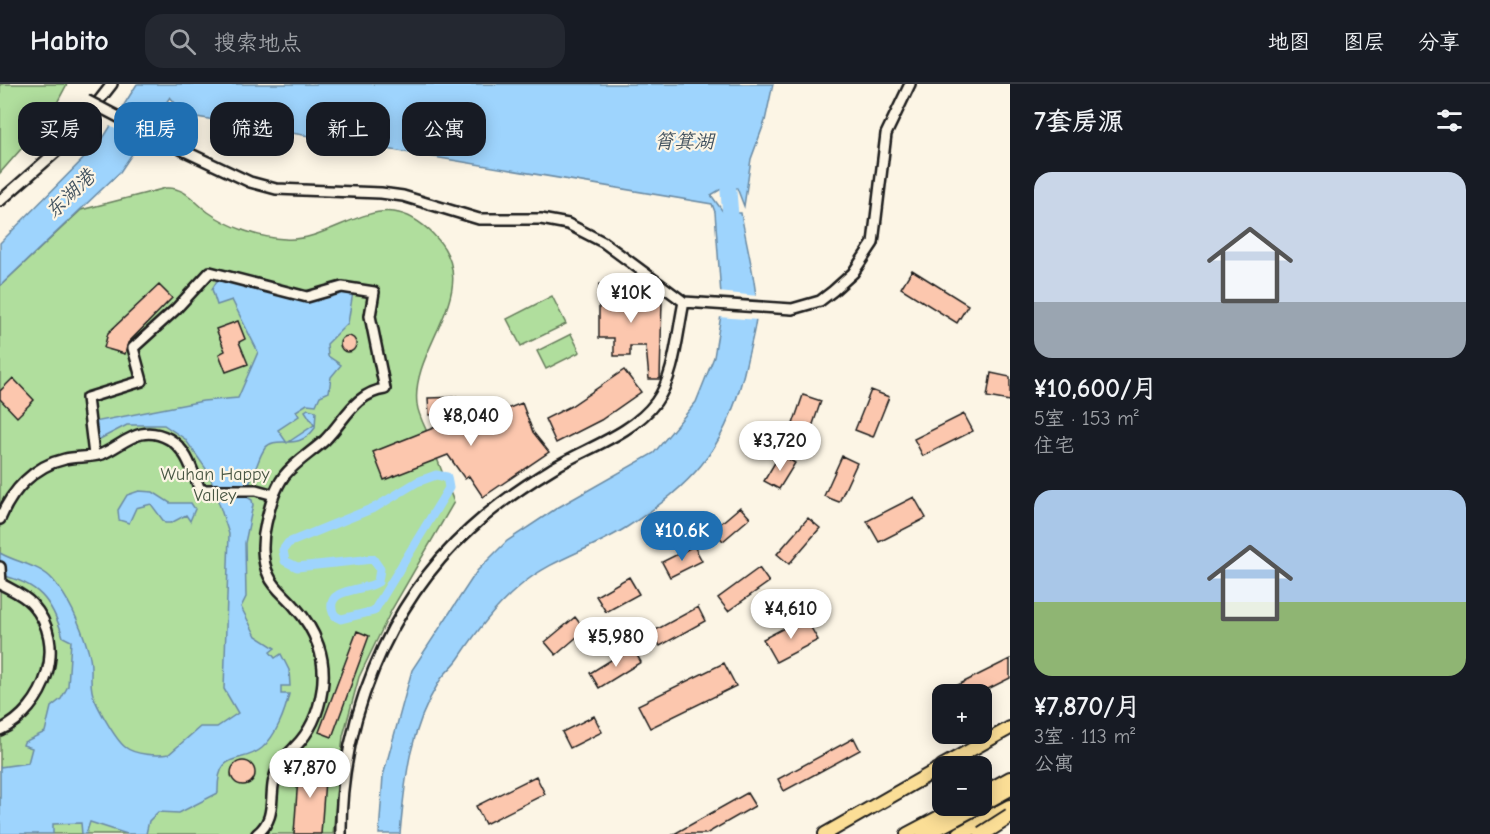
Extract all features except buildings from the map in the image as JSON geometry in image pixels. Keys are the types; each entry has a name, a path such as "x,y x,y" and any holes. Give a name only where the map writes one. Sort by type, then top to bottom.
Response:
{"highway":[{"path":"992,798 1010,788"},
{"path":"960,834 1010,807"},
{"path":"925,834 959,816"},
{"path":"980,834 1010,816"}],"main road":[{"path":"961,756 1010,728"},
{"path":"825,834 932,773"},
{"path":"992,788 1010,778"},
{"path":"908,834 941,816"}],"street":[{"path":"0,201 66,143 112,84"},
{"path":"86,100 174,146 250,182 270,188 381,193 403,196 479,219 541,219 568,224 603,242 684,303 792,309 820,302 853,273 873,243 886,134 910,84"},
{"path":"94,455 87,398 142,381 133,348 176,309 210,272 307,297 342,287 374,292 370,316 385,389 369,392 359,398 330,435 288,472 274,495 264,531 266,569 270,580 296,607 316,639 322,661 323,682 310,726 297,746 282,761 274,775 270,817 257,834"},
{"path":"341,834 346,771 357,720 380,657 406,607 442,558 489,512 548,471 632,424 650,410 667,380 684,303"},
{"path":"0,519 12,495 38,470 63,459 102,453 130,436 143,434 161,436 180,448 200,490 251,490 274,495"},
{"path":"0,572 2,584 27,599 36,609 48,631 51,648 45,681 37,698 13,722 0,730"}],"green space":[{"path":"0,84 67,84 57,102 18,102 18,152 0,173"},
{"name":"Wuhan Happy Valley","path":"166,188 179,190 208,212 235,227 275,238 299,238 313,235 354,219 381,212 400,213 429,230 448,255 453,276 450,297 424,361 418,382 417,404 454,502 392,609 359,677 343,736 333,834 0,834 0,286 81,210"},
{"path":"552,296 566,324 521,346 507,319"},
{"path":"571,334 580,352 546,369 537,351"}],"water":[{"name":"筲箕湖","path":"137,84 773,84 765,121 751,159 744,206 737,188 728,185 711,195 724,213 741,213 756,295 754,333 731,415 707,458 673,494 614,535 545,568 502,602 487,620 441,679 421,719 410,756 400,834 379,834 383,776 412,670 477,571 507,541 557,508 654,453 696,402 714,357 722,309 715,212 712,204 428,156 486,156 486,102 402,102 402,152 390,150 390,102 306,102 306,135 294,133 294,102 210,102 210,119 198,117 198,102 174,102 170,97 167,102 126,102"},
{"name":"东湖港","path":"114,121 114,156 131,156 120,172 0,286 0,243 86,156 102,156 102,140"},
{"path":"218,279 304,301 353,292 348,323 327,344 328,356 341,365 331,377 329,392 320,396 316,405 307,404 296,411 299,416 278,430 286,442 275,442 265,448 248,489 247,497 252,500 253,505 245,543 246,597 241,607 256,636 275,648 270,652 275,658 281,654 289,670 290,686 281,686 281,694 289,694 282,716 272,737 262,748 231,760 221,770 218,793 179,813 158,812 149,821 146,834 127,834 90,822 86,834 82,834 81,823 53,824 53,834 0,834 0,767 28,763 32,748 23,745 24,742 45,732 51,707 61,699 68,686 71,641 63,637 54,613 42,595 24,583 0,575 0,553 48,575 64,596 78,622 90,656 91,686 94,696 111,729 129,750 146,754 169,754 200,727 217,727 238,713 224,689 229,534 209,473 185,439 164,425 127,425 96,441 94,422 203,401 238,398 258,352 232,300 217,305 212,289"},
{"path":"308,409 316,411 315,428 301,440 288,442 314,425 305,411"},
{"path":"139,491 153,492 170,503 191,503 195,509 190,521 186,515 171,523 165,523 151,504 136,508 129,523 119,520 118,510 127,495"}],"pier":[{"path":"114,116 114,128 108,125"},
{"path":"718,292 758,296 758,320 718,317"}],"waterway":[{"path":"728,185 732,235"},
{"path":"436,475 447,477 449,488 374,611 341,619 335,616 332,609 332,602 342,593 378,582 380,569 373,559 297,567 285,561 283,550 288,543 376,507 417,482 436,475"}]}
